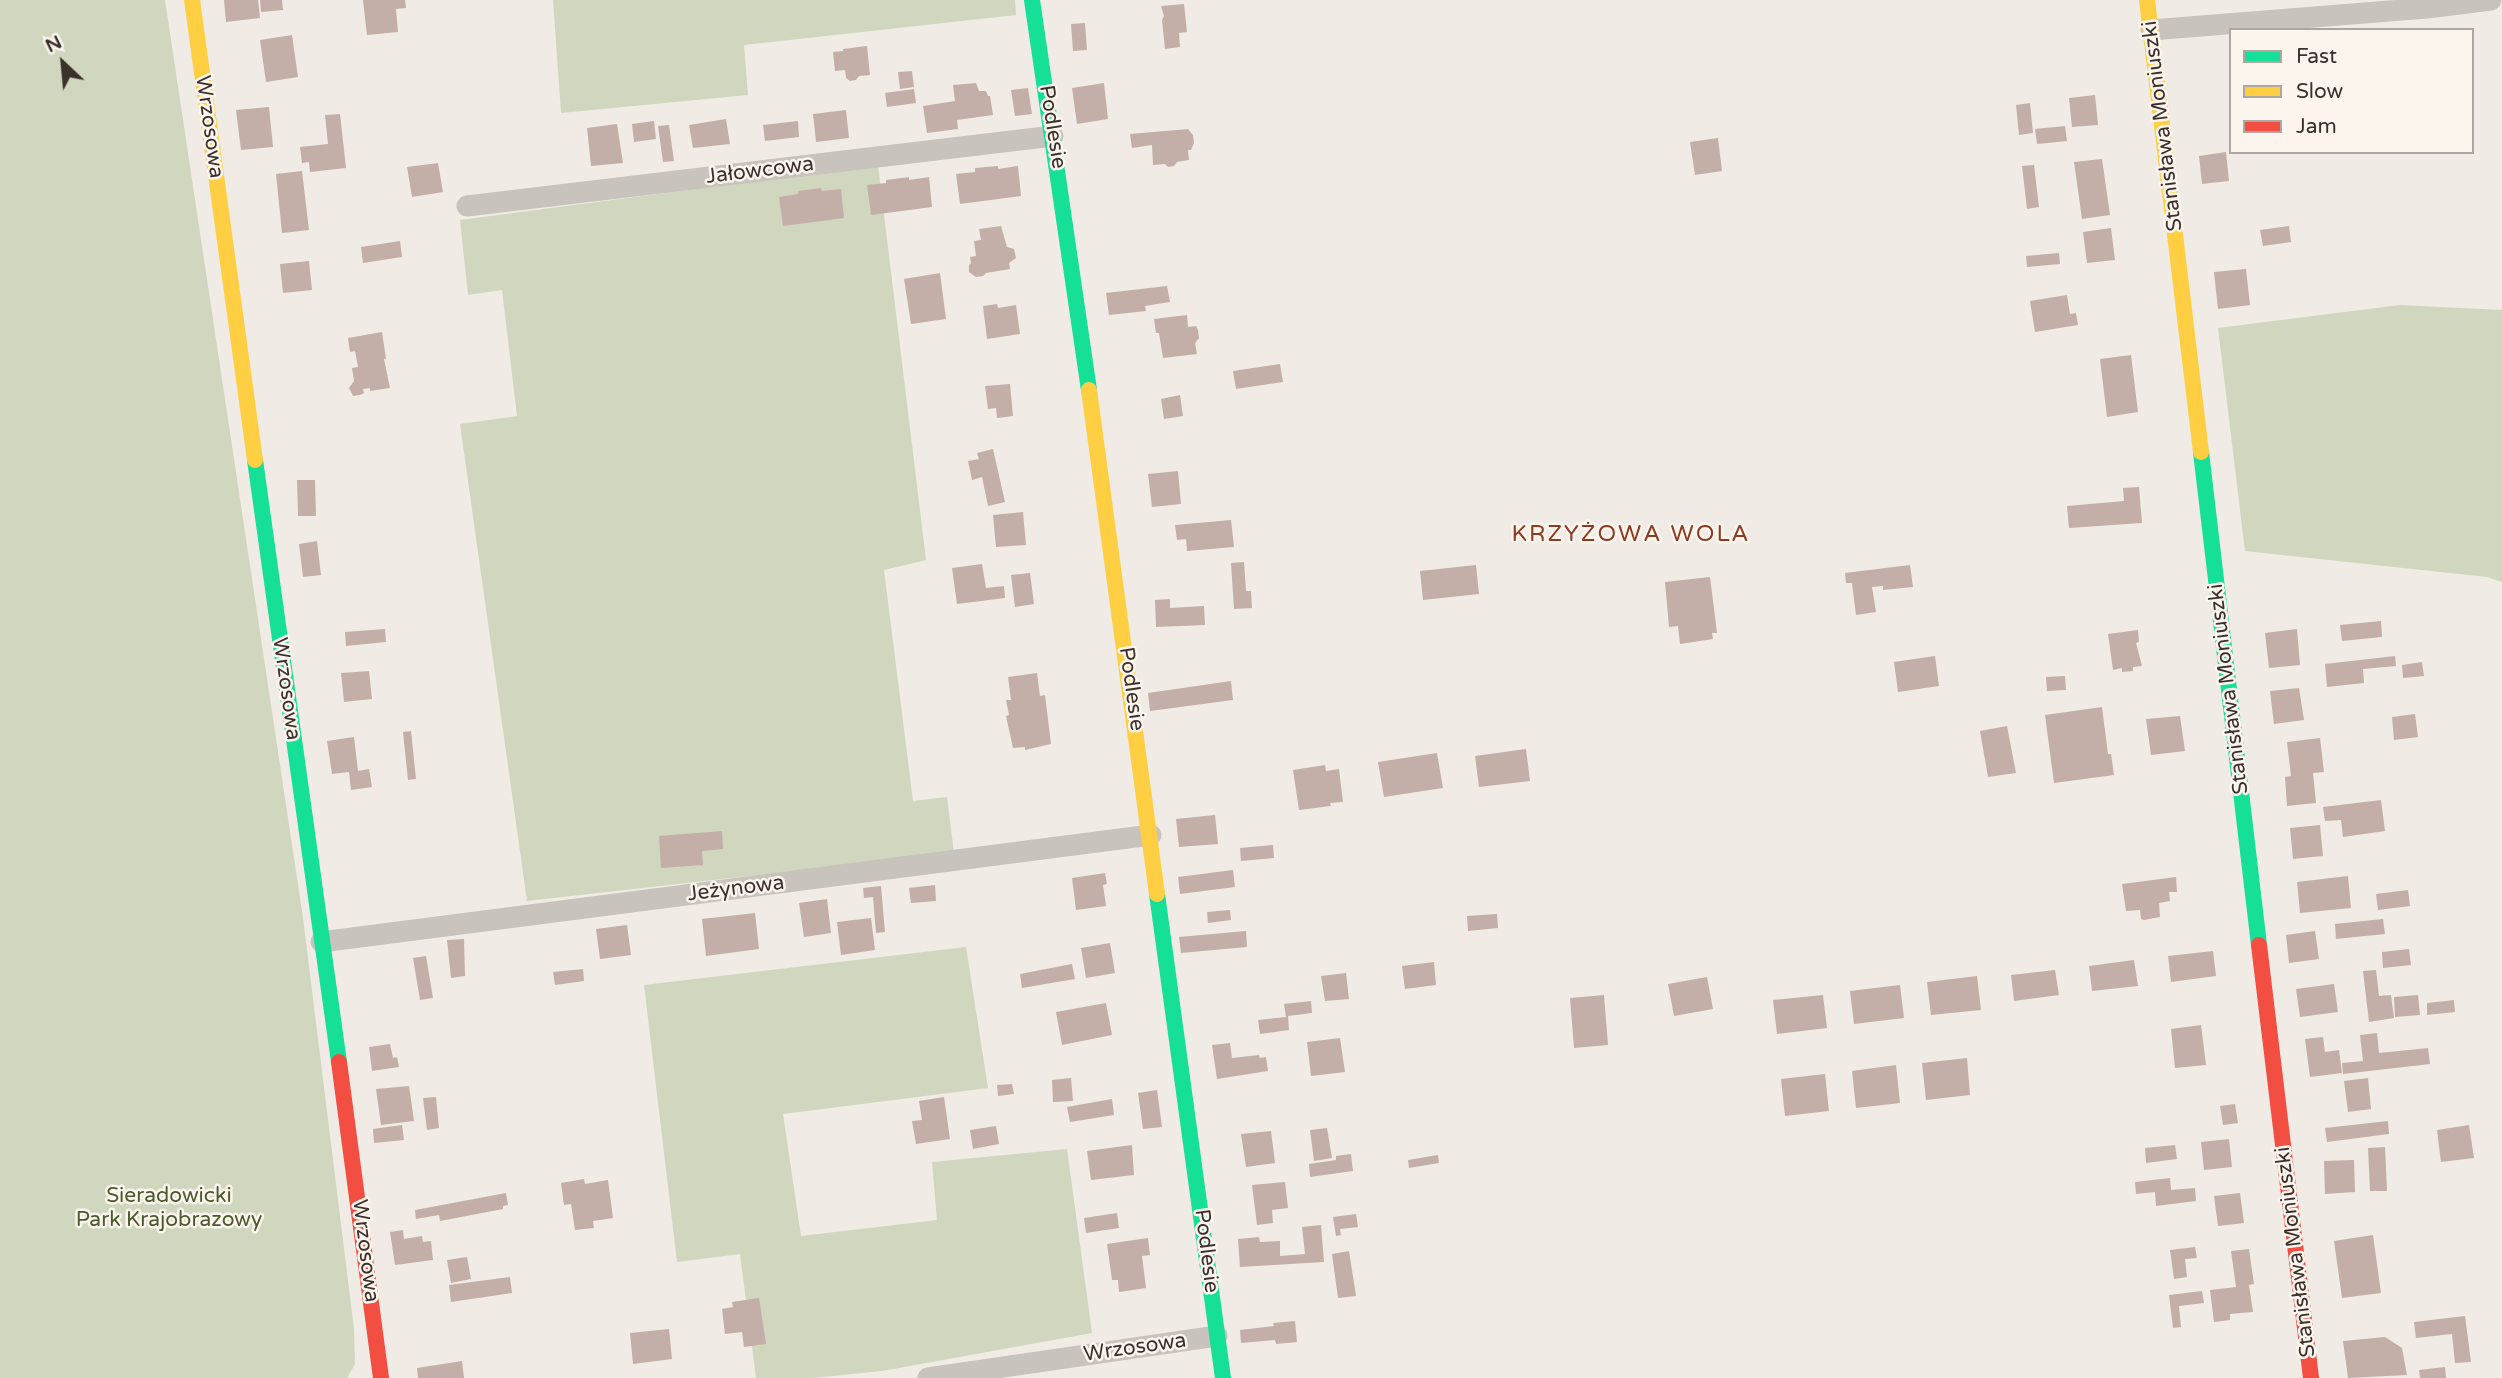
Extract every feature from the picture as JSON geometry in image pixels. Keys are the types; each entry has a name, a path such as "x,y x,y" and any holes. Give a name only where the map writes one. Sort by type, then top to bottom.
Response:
{"street":[{"name":"Wrzosowa","path":"192,0 321,942 354,1162 381,1378"},
{"name":"Podlesie","path":"1032,0 1151,835 1223,1378"},
{"name":"Stanisława Moniuszki","path":"2147,0 2311,1378"},
{"path":"2151,30 2427,8 2491,0"},
{"name":"Jałowcowa","path":"467,206 1053,136"},
{"name":"Jeżynowa","path":"321,942 1151,835"},
{"name":"Wrzosowa","path":"928,1378 1217,1336"}],"green space":[{"name":"Sieradowicki Park Krajobrazowy","path":"0,0 165,0 303,918 354,1329 355,1364 347,1378 0,1378"},
{"path":"553,0 1015,0 1016,15 744,45 748,95 561,113"},
{"path":"878,165 926,560 884,570 913,801 947,797 954,853 527,901 460,424 517,416 502,290 468,295 460,220"},
{"path":"2400,305 2502,310 2502,582 2487,577 2245,551 2218,328"},
{"path":"966,947 988,1088 783,1114 801,1236 937,1220 932,1162 1067,1149 1092,1333 882,1371 813,1378 756,1378 740,1254 677,1262 644,985"}],"building":[{"path":"224,0 258,0 260,18 226,22"},
{"path":"260,0 282,0 283,10 261,12"},
{"path":"363,0 405,0 406,8 396,9 398,32 367,35"},
{"path":"1184,4 1187,32 1179,33 1180,47 1165,49 1161,6"},
{"path":"1085,23 1087,50 1073,51 1071,24"},
{"path":"292,35 298,77 266,82 260,40"},
{"path":"867,46 870,75 859,76 850,81 846,78 845,70 835,71 833,52"},
{"path":"912,71 914,87 900,89 898,72"},
{"path":"976,83 979,91 986,91 990,96 993,115 957,120 958,129 927,133 923,106 955,101 953,85"},
{"path":"1104,83 1108,119 1077,124 1072,88"},
{"path":"1028,88 1032,114 1015,116 1011,90"},
{"path":"914,89 916,103 887,107 885,93"},
{"path":"2095,95 2098,125 2072,127 2069,98"},
{"path":"2030,103 2033,133 2019,135 2016,105"},
{"path":"269,107 273,147 241,150 236,110"},
{"path":"846,110 849,138 816,142 813,114"},
{"path":"340,114 346,168 310,172 309,162 302,163 300,147 328,144 325,115"},
{"path":"726,119 730,144 693,148 689,125"},
{"path":"654,121 656,139 634,142 632,124"},
{"path":"798,121 799,137 765,141 763,125"},
{"path":"617,124 623,163 591,166 587,128"},
{"path":"669,125 674,161 663,162 658,126"},
{"path":"2065,126 2067,141 2037,144 2035,129"},
{"path":"1188,129 1193,135 1194,143 1191,150 1188,150 1189,160 1177,162 1174,166 1153,165 1152,145 1132,148 1130,134"},
{"path":"1718,138 1722,171 1695,175 1690,142"},
{"path":"2226,152 2229,181 2202,184 2199,156"},
{"path":"2102,159 2110,215 2082,219 2074,162"},
{"path":"438,163 443,192 412,197 407,167"},
{"path":"2034,165 2039,207 2027,209 2022,166"},
{"path":"998,166 998,169 1018,166 1021,196 960,204 956,174 975,172 975,168"},
{"path":"302,171 309,230 282,233 276,174"},
{"path":"909,177 909,180 929,177 932,207 871,215 867,185"},
{"path":"821,188 822,191 841,189 844,218 783,226 779,197"},
{"path":"1001,226 1007,247 1014,249 1016,258 1009,263 1010,269 976,277 969,272 969,265 970,257 976,256 974,241 981,240 979,229"},
{"path":"2289,226 2291,242 2263,246 2260,230"},
{"path":"2111,228 2115,260 2087,263 2083,232"},
{"path":"400,241 402,257 363,263 361,247"},
{"path":"2059,253 2060,264 2027,267 2026,256"},
{"path":"309,261 312,290 283,293 280,264"},
{"path":"2246,269 2250,305 2218,309 2214,272"},
{"path":"940,273 946,319 911,324 904,279"},
{"path":"1167,286 1170,302 1145,306 1146,311 1109,315 1106,293"},
{"path":"2067,295 2070,314 2076,313 2078,325 2035,332 2030,301"},
{"path":"997,304 998,308 1016,305 1020,334 987,339 983,306"},
{"path":"1187,315 1188,327 1196,326 1198,330 1199,338 1195,343 1197,354 1163,358 1154,319"},
{"path":"382,332 390,388 370,391 370,388 363,389 364,393 353,396 349,388 354,381 352,368 358,367 355,351 350,352 348,338"},
{"path":"2131,355 2138,412 2107,417 2100,359"},
{"path":"1280,364 1283,382 1236,389 1233,371"},
{"path":"1010,384 1013,416 997,418 996,408 988,409 985,386"},
{"path":"1180,395 1183,416 1164,419 1161,399"},
{"path":"993,449 1005,502 988,506 982,477 972,480 968,461 979,459 977,453"},
{"path":"1178,471 1181,504 1152,507 1148,474"},
{"path":"297,480 315,480 316,516 298,516"},
{"path":"2139,487 2142,523 2069,528 2067,506 2124,501 2123,488"},
{"path":"1023,512 1026,545 996,547 993,515"},
{"path":"1231,520 1234,547 1187,551 1186,539 1177,540 1175,525"},
{"path":"317,541 321,575 303,577 299,544"},
{"path":"1244,562 1246,591 1251,591 1252,608 1234,609 1231,563"},
{"path":"982,564 986,588 1004,586 1005,598 957,604 952,568"},
{"path":"1476,565 1479,594 1423,600 1420,571"},
{"path":"1910,565 1913,587 1883,590 1883,586 1872,587 1876,612 1856,615 1852,583 1846,583 1845,573"},
{"path":"1030,573 1034,604 1015,607 1011,575"},
{"path":"1710,577 1717,633 1712,633 1713,639 1680,644 1678,626 1669,627 1665,582"},
{"path":"1170,599 1170,608 1204,606 1205,625 1156,627 1155,600"},
{"path":"2381,621 2382,637 2342,641 2340,625"},
{"path":"385,629 386,642 346,646 345,632"},
{"path":"2297,629 2300,665 2269,668 2265,633"},
{"path":"2138,630 2139,642 2136,643 2142,666 2133,667 2133,671 2122,672 2122,668 2113,670 2108,634"},
{"path":"1935,656 1939,686 1898,692 1894,662"},
{"path":"2395,656 2396,666 2363,669 2364,683 2327,687 2325,664"},
{"path":"2422,662 2424,676 2403,678 2402,665"},
{"path":"369,671 372,699 344,702 341,673"},
{"path":"1037,673 1040,696 1045,695 1051,744 1025,750 1025,747 1013,748 1006,716 1009,715 1006,700 1011,700 1008,677"},
{"path":"2065,676 2066,690 2047,691 2046,677"},
{"path":"1231,681 1233,700 1150,711 1148,693"},
{"path":"2299,688 2304,720 2274,724 2270,691"},
{"path":"2102,707 2108,754 2111,754 2114,775 2054,783 2045,715"},
{"path":"2415,714 2418,737 2394,740 2392,717"},
{"path":"2180,716 2185,751 2151,755 2146,719"},
{"path":"2007,726 2016,773 1988,777 1980,731"},
{"path":"411,731 416,779 408,780 403,732"},
{"path":"354,737 358,771 369,769 372,787 351,790 349,772 332,774 327,741"},
{"path":"2320,738 2324,772 2313,773 2316,803 2287,806 2285,777 2291,776 2287,742"},
{"path":"1526,749 1530,781 1479,787 1475,756"},
{"path":"1437,753 1443,788 1384,797 1378,762"},
{"path":"1325,765 1326,771 1339,769 1343,802 1299,810 1293,770"},
{"path":"2381,800 2385,831 2343,837 2341,820 2325,821 2323,807"},
{"path":"1215,815 1218,844 1179,847 1176,819"},
{"path":"2320,825 2323,856 2293,859 2290,828"},
{"path":"722,831 723,849 702,851 703,865 661,868 659,836"},
{"path":"1273,845 1274,858 1241,861 1240,848"},
{"path":"1233,870 1235,887 1180,894 1178,877"},
{"path":"1105,873 1107,884 1103,885 1106,906 1076,910 1072,878"},
{"path":"2348,876 2351,908 2300,913 2297,882"},
{"path":"2176,877 2177,892 2169,892 2170,901 2159,903 2160,917 2144,920 2141,919 2140,910 2126,911 2122,884"},
{"path":"935,885 936,901 911,903 909,888"},
{"path":"881,886 885,932 876,933 873,897 864,898 863,888"},
{"path":"2408,890 2410,906 2378,910 2376,894"},
{"path":"827,899 831,933 804,937 799,903"},
{"path":"1230,910 1231,920 1208,923 1207,912"},
{"path":"755,913 759,949 706,956 702,919"},
{"path":"1497,914 1498,928 1468,931 1467,916"},
{"path":"871,918 875,950 841,955 837,922"},
{"path":"2383,919 2385,934 2336,939 2335,924"},
{"path":"627,925 631,955 600,959 596,929"},
{"path":"1246,931 1247,947 1181,953 1179,937"},
{"path":"2315,931 2319,959 2289,963 2286,935"},
{"path":"464,939 465,976 451,978 447,940"},
{"path":"1110,943 1115,973 1086,978 1081,948"},
{"path":"2409,949 2411,965 2383,968 2382,952"},
{"path":"2213,951 2216,976 2171,982 2168,956"},
{"path":"426,956 433,998 420,1000 413,958"},
{"path":"2134,960 2138,986 2092,991 2089,966"},
{"path":"1434,962 1436,985 1405,989 1402,966"},
{"path":"1072,964 1075,979 1022,988 1020,974"},
{"path":"583,969 584,981 555,985 553,972"},
{"path":"2055,970 2059,995 2014,1001 2011,975"},
{"path":"2376,970 2379,996 2391,995 2394,1018 2369,1022 2363,971"},
{"path":"1346,973 1349,999 1325,1001 1321,976"},
{"path":"1977,976 1981,1010 1931,1015 1927,982"},
{"path":"1707,977 1713,1009 1674,1016 1668,984"},
{"path":"2334,984 2338,1012 2300,1017 2296,989"},
{"path":"1900,985 1904,1018 1854,1024 1850,991"},
{"path":"1604,995 1608,1045 1574,1048 1570,998"},
{"path":"1823,995 1827,1028 1777,1034 1773,1000"},
{"path":"2418,995 2420,1015 2395,1017 2394,997"},
{"path":"2454,1000 2455,1012 2427,1015 2427,1003"},
{"path":"1311,1001 1312,1013 1288,1016 1289,1030 1260,1034 1258,1020 1286,1017 1284,1004"},
{"path":"1106,1003 1112,1035 1062,1045 1056,1012"},
{"path":"2201,1025 2206,1065 2175,1068 2171,1029"},
{"path":"2377,1033 2379,1053 2428,1048 2430,1064 2343,1074 2342,1063 2363,1061 2360,1035"},
{"path":"2323,1037 2325,1052 2339,1050 2342,1073 2310,1077 2305,1039"},
{"path":"1340,1038 1345,1072 1311,1076 1307,1042"},
{"path":"1230,1043 1232,1058 1259,1055 1260,1058 1266,1057 1268,1071 1217,1079 1212,1045"},
{"path":"390,1044 393,1058 397,1057 399,1067 372,1071 369,1047"},
{"path":"1967,1058 1970,1095 1926,1100 1922,1063"},
{"path":"1896,1065 1900,1103 1856,1108 1852,1071"},
{"path":"1825,1074 1829,1111 1785,1116 1781,1079"},
{"path":"1071,1078 1073,1101 1053,1102 1052,1080"},
{"path":"2368,1078 2371,1109 2348,1112 2344,1081"},
{"path":"1012,1084 1014,1094 998,1096 997,1085"},
{"path":"409,1086 414,1121 381,1125 376,1089"},
{"path":"1157,1090 1162,1127 1143,1129 1138,1093"},
{"path":"436,1097 439,1128 427,1130 423,1098"},
{"path":"944,1097 950,1139 916,1144 912,1121 922,1120 919,1101"},
{"path":"1112,1099 1114,1115 1070,1122 1067,1107"},
{"path":"2235,1104 2238,1123 2223,1125 2220,1106"},
{"path":"2388,1121 2389,1134 2327,1142 2325,1128"},
{"path":"402,1125 404,1140 374,1143 373,1129"},
{"path":"2469,1125 2474,1158 2441,1162 2437,1130"},
{"path":"996,1126 999,1144 973,1149 970,1130"},
{"path":"1327,1128 1332,1158 1314,1161 1310,1130"},
{"path":"1271,1131 1275,1163 1246,1167 1241,1134"},
{"path":"2229,1139 2232,1167 2204,1170 2201,1142"},
{"path":"1132,1145 1134,1175 1091,1180 1087,1151"},
{"path":"2175,1145 2177,1159 2146,1163 2145,1148"},
{"path":"2385,1147 2387,1191 2370,1191 2368,1148"},
{"path":"1351,1154 1353,1171 1310,1177 1309,1164 1336,1160 1336,1156"},
{"path":"1438,1155 1439,1163 1409,1168 1408,1160"},
{"path":"2354,1160 2355,1192 2325,1194 2324,1161"},
{"path":"2170,1178 2171,1190 2195,1188 2196,1201 2156,1206 2155,1192 2136,1194 2135,1182"},
{"path":"584,1179 585,1184 608,1180 613,1218 593,1221 594,1228 575,1230 571,1204 564,1205 561,1183"},
{"path":"1285,1182 1288,1208 1272,1210 1273,1223 1257,1225 1252,1185"},
{"path":"506,1193 508,1205 503,1206 503,1209 440,1221 439,1215 416,1219 415,1210"},
{"path":"2240,1193 2244,1223 2218,1226 2214,1196"},
{"path":"1117,1213 1119,1228 1086,1233 1084,1218"},
{"path":"1356,1214 1358,1227 1340,1229 1341,1235 1336,1236 1333,1217"},
{"path":"1321,1225 1324,1262 1240,1267 1238,1239 1259,1237 1260,1242 1280,1241 1280,1256 1305,1254 1302,1227"},
{"path":"403,1230 404,1239 422,1236 423,1242 431,1241 433,1260 395,1265 390,1232"},
{"path":"2373,1235 2381,1293 2342,1298 2334,1241"},
{"path":"1148,1238 1150,1255 1142,1256 1146,1288 1119,1292 1118,1280 1112,1280 1107,1244"},
{"path":"2195,1247 2197,1258 2185,1259 2187,1277 2174,1279 2170,1250"},
{"path":"2249,1249 2254,1284 2249,1285 2253,1312 2230,1314 2230,1320 2214,1322 2210,1290 2236,1287 2231,1251"},
{"path":"1349,1251 1356,1296 1338,1298 1332,1254"},
{"path":"467,1257 471,1279 451,1283 447,1260"},
{"path":"510,1277 512,1293 451,1302 449,1285"},
{"path":"2202,1291 2204,1303 2179,1306 2181,1327 2173,1328 2169,1295"},
{"path":"759,1298 766,1344 744,1347 742,1332 725,1334 722,1309 733,1307 732,1302"},
{"path":"2465,1316 2471,1362 2455,1363 2452,1334 2416,1338 2414,1322"},
{"path":"1295,1321 1297,1342 1276,1344 1275,1340 1241,1343 1240,1330"},
{"path":"669,1329 672,1359 633,1364 630,1333"},
{"path":"2385,1337 2402,1348 2407,1375 2348,1378 2343,1341"},
{"path":"462,1361 464,1378 418,1378 417,1368"},
{"path":"2445,1367 2446,1378 2420,1378 2419,1370"}],"traffic: fast":[{"path":"1032,0 1089,390"},
{"path":"2201,452 2259,945"},
{"path":"255,460 339,1062"},
{"path":"1157,894 1223,1378"}],"traffic: slow":[{"path":"192,0 255,460"},
{"path":"2147,0 2201,452"},
{"path":"1089,390 1157,894"}],"traffic: jam":[{"path":"2259,945 2311,1378"},
{"path":"339,1062 381,1378"}],"district":[{"name":"KRZYŻOWA WOLA","path":"1631,535"}]}
